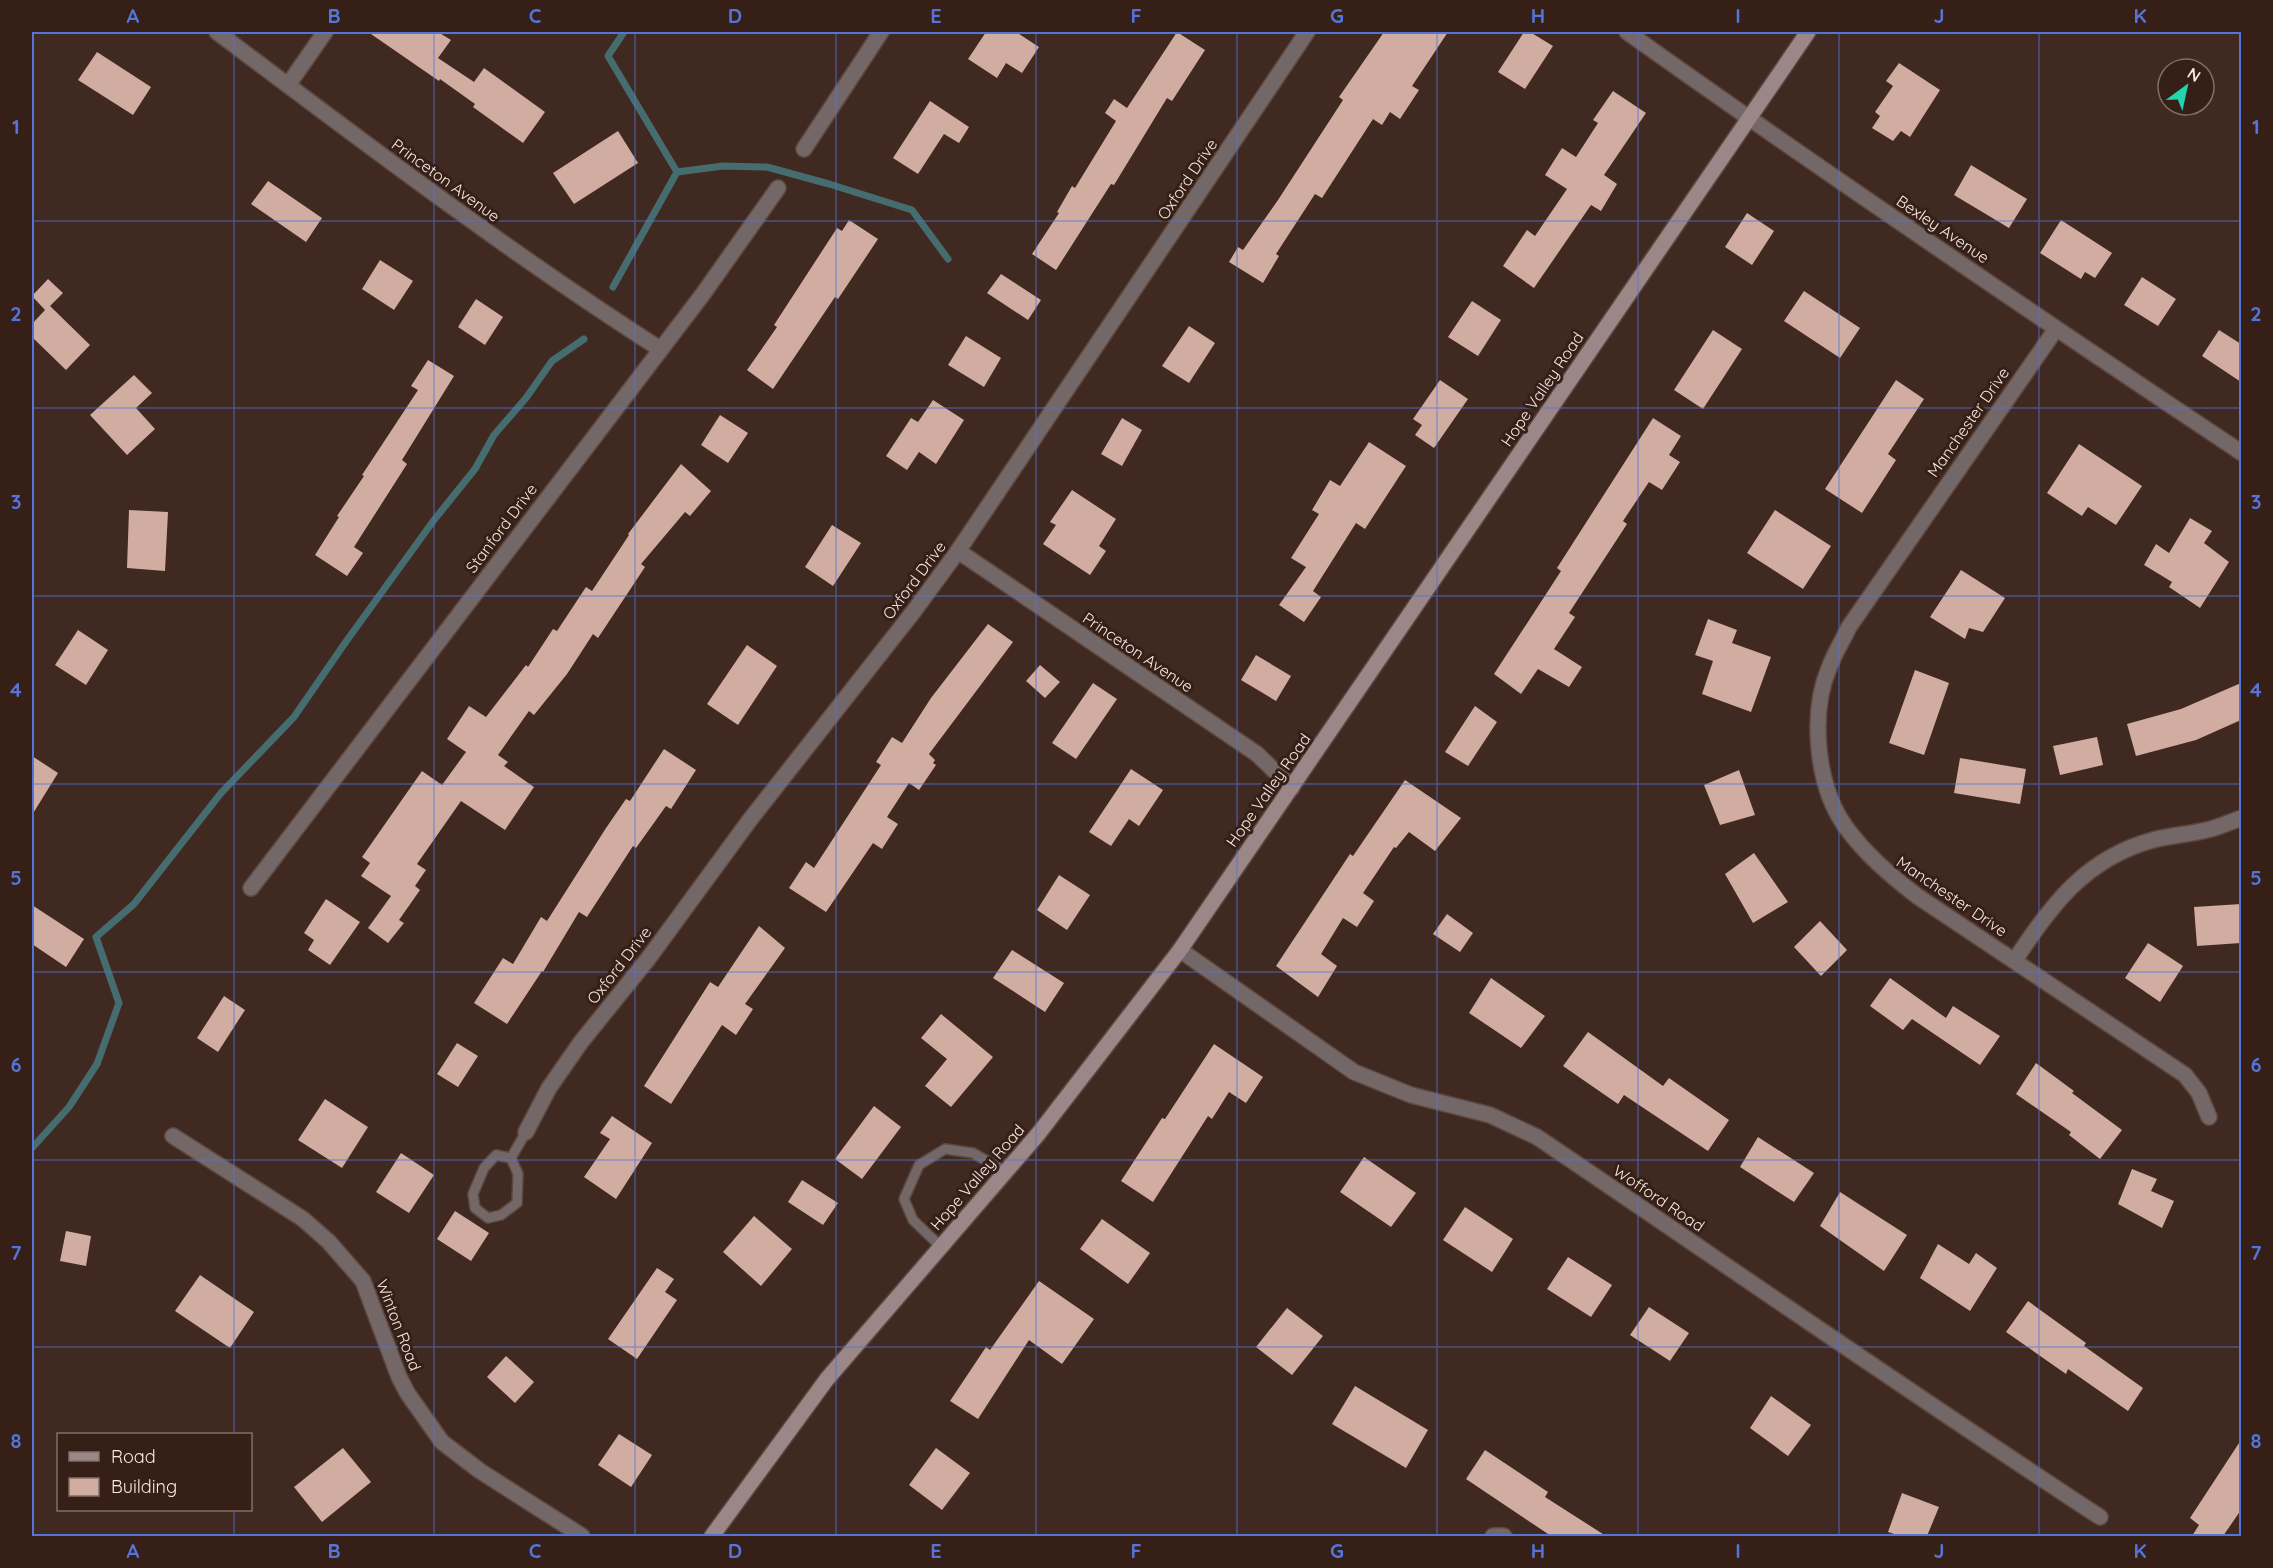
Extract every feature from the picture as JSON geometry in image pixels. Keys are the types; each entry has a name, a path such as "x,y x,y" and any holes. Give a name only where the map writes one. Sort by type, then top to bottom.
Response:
{"main road":[{"name":"Hope Valley Road","path":"712,1536 827,1378 1039,1134 1180,950 1808,32"}],"street":[{"name":"Princeton Avenue","path":"217,32 418,183 586,302 660,350"},
{"path":"288,85 325,32"},
{"path":"804,149 882,32"},
{"name":"Oxford Drive","path":"526,1132 549,1088 581,1042 648,959 748,821 914,611 958,551 1307,32"},
{"name":"Bexley Avenue","path":"1627,32 1748,118 2241,453"},
{"name":"Stanford Drive","path":"251,888 703,294 778,188"},
{"name":"Manchester Drive","path":"2056,329 1849,627 1828,669 1819,710 1818,743 1826,782 1836,809 1845,825 1882,869 1917,896 2185,1075 2199,1093 2209,1117"},
{"name":"Princeton Avenue","path":"958,551 1257,753 1292,788"},
{"path":"2015,960 2034,930 2063,894 2094,866 2121,852 2152,841 2212,828 2241,818"},
{"name":"Wofford Road","path":"1180,950 1354,1072 1410,1095 1490,1115 1537,1137 1964,1428 2100,1516"},
{"name":"Winton Road","path":"173,1136 303,1220 329,1242 363,1281 399,1377 408,1394 442,1442 480,1471 582,1536"},
{"path":"1492,1536 1504,1536"}],"lane":[{"path":"512,1158 496,1155 484,1168 473,1194 475,1208 488,1218 501,1215 517,1203 518,1174 512,1158 526,1132"},
{"path":"941,1246 912,1220 904,1199 919,1165 945,1149 973,1153 1006,1172"}],"building":[{"path":"368,32 438,32 451,40 438,58 474,82 484,68 545,112 523,143 473,107 475,104"},
{"path":"986,32 1016,32 1039,47 1022,73 1006,63 997,78 968,59"},
{"path":"1177,32 1205,50 1172,101 1167,98 1114,185 1111,184 1056,270 1032,254 1059,213 1057,212 1072,186 1075,188 1116,121 1105,113 1114,99 1127,108"},
{"path":"1384,32 1448,32 1412,86 1419,90 1400,119 1390,112 1382,125 1373,119 1322,198 1315,194 1276,254 1279,256 1263,283 1229,262 1238,247 1243,250 1278,200 1343,100 1339,97"},
{"path":"1524,32 1530,32 1553,46 1525,89 1498,72"},
{"path":"97,52 151,87 133,115 78,80"},
{"path":"1899,63 1940,90 1910,137 1901,131 1893,141 1872,128 1880,116 1875,112 1893,86 1886,81"},
{"path":"1613,91 1646,113 1604,175 1617,184 1601,211 1591,205 1534,288 1503,266 1527,230 1535,236 1567,189 1545,175 1562,148 1576,157 1598,123 1593,120"},
{"path":"930,101 969,127 959,143 944,134 918,174 893,158"},
{"path":"618,131 638,163 574,204 553,173"},
{"path":"1971,165 2027,199 2009,228 1954,195"},
{"path":"268,181 322,218 306,242 251,204"},
{"path":"1747,213 1774,231 1752,265 1725,247"},
{"path":"849,220 878,239 838,299 835,297 773,389 747,370 777,327 774,325 837,228 842,231"},
{"path":"2061,220 2112,253 2095,278 2085,272 2081,279 2040,253"},
{"path":"380,260 413,281 394,310 362,289"},
{"path":"1001,274 1041,300 1028,320 987,293"},
{"path":"2142,277 2176,299 2158,326 2124,305"},
{"path":"48,279 63,293 50,306 90,345 66,370 32,337 32,324 45,310 32,296"},
{"path":"1804,291 1860,328 1840,358 1784,321"},
{"path":"476,299 503,317 485,345 458,327"},
{"path":"1472,301 1501,320 1478,356 1448,337"},
{"path":"1189,326 1215,343 1189,383 1162,366"},
{"path":"1713,330 1742,349 1703,409 1674,390"},
{"path":"2219,330 2241,344 2241,382 2202,356"},
{"path":"966,336 1001,358 984,387 948,365"},
{"path":"428,360 454,376 402,460 407,464 354,547 363,553 347,576 315,555 339,517 337,516 364,476 362,475 418,390 411,386"},
{"path":"134,375 152,393 136,408 155,429 127,455 90,415"},
{"path":"1440,380 1468,399 1434,448 1415,435 1422,425 1413,419"},
{"path":"1896,380 1924,399 1888,454 1896,460 1862,513 1825,489"},
{"path":"933,400 964,420 936,464 919,452 907,470 886,456 911,418 918,422"},
{"path":"720,415 748,433 728,463 701,445"},
{"path":"1122,418 1142,430 1122,466 1101,454"},
{"path":"1653,418 1681,436 1669,455 1680,462 1662,490 1649,482 1623,521 1627,524 1569,613 1575,617 1554,649 1582,667 1569,687 1538,669 1521,694 1494,674 1561,571 1557,568"},
{"path":"1369,442 1406,466 1365,529 1356,523 1313,591 1321,597 1304,622 1279,605 1306,567 1291,558 1319,514 1312,510 1330,480 1340,486"},
{"path":"2079,444 2142,486 2116,525 2088,507 2082,516 2047,493"},
{"path":"681,464 711,491 690,516 685,512 641,564 645,567 598,638 593,634 567,674 534,715 529,711 498,755 508,762 504,766 534,787 505,830 461,801 417,864 426,870 415,886 420,890 399,920 404,923 388,943 368,928 391,896 361,876 370,863 362,857 422,771 442,785 466,752 447,739 469,706 486,717 526,665 528,667 553,629 557,631 586,587 592,591 628,534"},
{"path":"1072,490 1116,519 1099,546 1106,551 1090,575 1043,544 1056,525 1050,522"},
{"path":"129,510 168,512 165,571 127,568"},
{"path":"1775,510 1831,546 1803,589 1747,553"},
{"path":"2190,518 2212,531 2204,543 2229,562 2200,608 2169,587 2172,582 2144,565 2156,544 2169,553"},
{"path":"832,525 861,543 833,586 805,567"},
{"path":"1961,570 2005,598 1983,632 1969,628 1965,639 1930,617"},
{"path":"1708,619 1737,630 1732,643 1771,657 1751,712 1702,694 1713,661 1695,655"},
{"path":"988,624 1013,642 929,754 935,760 933,763 936,765 919,790 909,783 887,817 898,824 882,849 873,843 826,912 789,888 806,862 814,868 881,765 876,762 892,737 902,743 931,698"},
{"path":"78,630 108,650 86,685 55,665"},
{"path":"747,645 777,666 738,725 707,704"},
{"path":"1256,655 1291,676 1276,701 1241,680"},
{"path":"1040,665 1060,682 1045,698 1026,681"},
{"path":"1915,670 1949,683 1924,755 1889,743"},
{"path":"1093,683 1117,699 1076,759 1052,743"},
{"path":"2241,683 2241,720 2196,740 2136,756 2127,724 2181,709"},
{"path":"1475,706 1497,722 1468,766 1445,752"},
{"path":"2097,737 2103,765 2060,775 2053,746"},
{"path":"664,749 696,770 671,809 666,806 636,848 633,846 587,917 579,912 543,972 507,1024 474,1003 503,958 513,964 541,917 547,921 606,828 626,799 630,801"},
{"path":"32,756 58,773 32,815"},
{"path":"1960,758 2026,769 2020,804 1954,793"},
{"path":"1131,769 1163,790 1139,826 1129,819 1111,846 1089,832"},
{"path":"1739,770 1755,815 1720,825 1704,785"},
{"path":"1405,780 1461,818 1435,851 1409,832 1396,848 1394,847 1363,893 1374,901 1357,927 1343,918 1321,954 1337,966 1318,997 1276,966 1350,854 1353,856"},
{"path":"1754,853 1788,902 1753,923 1725,874"},
{"path":"1059,875 1090,895 1067,930 1037,910"},
{"path":"326,899 360,922 330,965 308,950 314,940 304,933"},
{"path":"2241,904 2241,943 2197,946 2194,907"},
{"path":"32,905 84,939 66,967 32,944"},
{"path":"1447,914 1473,933 1460,952 1433,934"},
{"path":"1820,921 1847,950 1821,976 1794,947"},
{"path":"759,926 785,948 745,1004 753,1009 736,1035 722,1025 671,1104 644,1086 710,982 718,987"},
{"path":"2148,943 2183,966 2160,1002 2125,978"},
{"path":"1012,950 1064,983 1045,1012 993,978"},
{"path":"1491,978 1545,1016 1521,1048 1469,1013"},
{"path":"1890,978 1946,1018 1953,1006 2000,1036 1980,1065 1912,1019 1903,1030 1870,1006"},
{"path":"224,996 245,1010 218,1052 197,1038"},
{"path":"941,1014 993,1057 951,1107 925,1086 947,1059 921,1038"},
{"path":"1588,1032 1663,1086 1669,1078 1729,1120 1708,1151 1624,1095 1618,1104 1563,1066"},
{"path":"457,1043 478,1056 458,1087 437,1074"},
{"path":"1214,1044 1263,1077 1246,1103 1229,1092 1212,1119 1208,1116 1153,1202 1121,1181"},
{"path":"2036,1063 2122,1130 2100,1159 2069,1135 2071,1132 2016,1094"},
{"path":"325,1099 368,1127 342,1168 298,1140"},
{"path":"874,1106 901,1127 862,1179 835,1159"},
{"path":"612,1116 652,1143 616,1199 584,1177 610,1139 600,1133"},
{"path":"1758,1137 1814,1173 1794,1202 1740,1167"},
{"path":"401,1153 434,1175 409,1213 376,1192"},
{"path":"1364,1157 1416,1193 1391,1227 1340,1192"},
{"path":"2132,1169 2157,1179 2151,1191 2174,1201 2162,1228 2118,1204"},
{"path":"802,1180 838,1203 823,1225 788,1202"},
{"path":"1840,1192 1907,1235 1884,1271 1820,1226"},
{"path":"1465,1207 1513,1239 1492,1272 1443,1240"},
{"path":"455,1211 489,1233 471,1261 437,1239"},
{"path":"754,1216 792,1249 761,1286 723,1252"},
{"path":"1102,1219 1150,1253 1128,1284 1080,1249"},
{"path":"66,1231 91,1236 86,1266 60,1261"},
{"path":"1938,1244 1969,1264 1976,1253 1997,1268 1970,1311 1920,1278"},
{"path":"1568,1257 1612,1285 1591,1317 1547,1289"},
{"path":"657,1268 674,1279 665,1292 677,1300 637,1359 608,1339"},
{"path":"200,1275 254,1312 230,1348 175,1311"},
{"path":"1039,1281 1094,1319 1062,1364 1029,1340 978,1419 950,1401 986,1347 990,1350"},
{"path":"2028,1301 2086,1343 2084,1346 2143,1388 2128,1411 2068,1369 2066,1374 2006,1332"},
{"path":"1649,1307 1689,1333 1670,1361 1630,1335"},
{"path":"1287,1308 1323,1336 1292,1375 1256,1347"},
{"path":"506,1356 534,1382 515,1403 487,1377"},
{"path":"1355,1386 1428,1430 1406,1468 1332,1424"},
{"path":"1771,1396 1811,1425 1788,1456 1750,1428"},
{"path":"619,1434 652,1455 631,1487 598,1465"},
{"path":"2241,1440 2241,1510 2223,1536 2192,1536 2199,1525 2190,1518"},
{"path":"343,1448 371,1482 322,1522 294,1487"},
{"path":"936,1448 970,1473 942,1510 909,1485"},
{"path":"1485,1450 1548,1492 1545,1497 1606,1536 1551,1536 1466,1479"},
{"path":"1902,1493 1939,1507 1927,1536 1900,1536 1888,1532"}],"waterway":[{"path":"613,287 677,172 608,56 624,32"},
{"path":"677,172 723,166 767,167 912,210 948,259"},
{"path":"32,1148 69,1107 97,1064 119,1003 96,937 134,904 221,793 294,717 434,520 475,469 494,435 526,398 552,361 584,339"}]}
